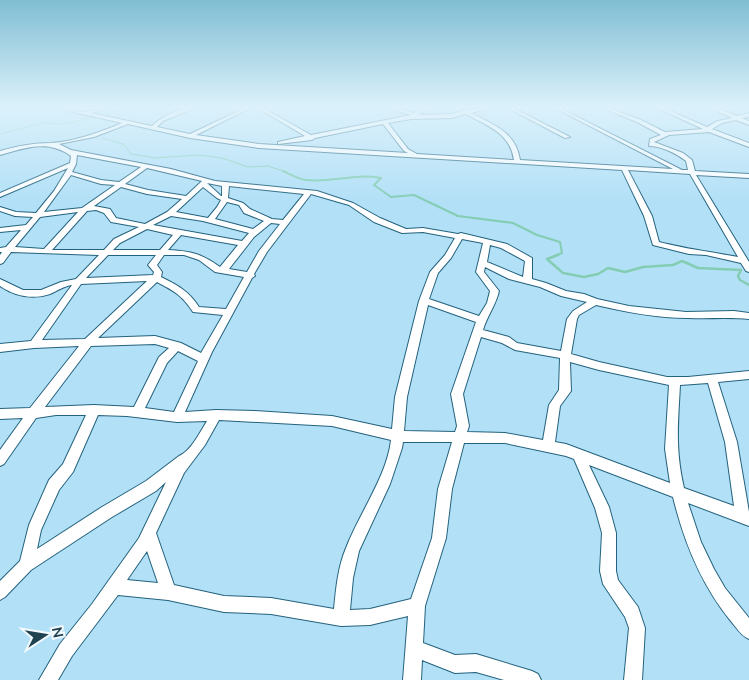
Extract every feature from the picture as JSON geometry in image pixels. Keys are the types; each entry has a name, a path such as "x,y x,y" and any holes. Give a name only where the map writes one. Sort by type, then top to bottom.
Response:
{"street":[{"path":"69,147 90,139"},
{"path":"209,139 259,146 749,176"},
{"path":"259,146 307,139"},
{"path":"397,139 406,150 416,156"},
{"path":"507,139 514,146 517,162"},
{"path":"619,139 688,173 749,270"},
{"path":"644,151 644,148 652,143 655,139"},
{"path":"732,139 749,145"},
{"path":"0,153 23,146 56,143 206,182 310,192 328,196 351,204 377,220 405,231 423,230 461,235 504,246 529,260 527,281"},
{"path":"652,143 687,157 690,164 688,173"},
{"path":"0,261 4,250 40,215 69,173 75,159 69,147"},
{"path":"1,193 73,164"},
{"path":"46,251 85,209 145,167"},
{"path":"624,169 648,216 656,243 689,252 706,253 743,261"},
{"path":"69,173 146,192 189,198"},
{"path":"34,344 79,281 120,239 170,214 206,182"},
{"path":"206,182 215,195 241,204 247,211 272,221 284,223"},
{"path":"211,219 222,208 226,184"},
{"path":"177,417 204,359 263,251 310,192"},
{"path":"0,209 15,214 40,215 96,208 107,211 114,220 243,244"},
{"path":"170,214 211,219 219,223 255,232"},
{"path":"224,270 243,244 268,221 272,221"},
{"path":"0,230 28,227"},
{"path":"0,460 33,413 88,342 156,278 158,272 152,265 176,235 175,232"},
{"path":"341,618 345,578 352,550 392,461 398,436 401,398 424,301 434,272 448,256 461,235"},
{"path":"412,680 416,606 439,538 446,489 463,426 457,394 481,320 492,303 495,291 480,272 487,242"},
{"path":"4,250 193,255 202,258 218,270 251,276"},
{"path":"482,263 512,277 595,302 629,309 686,316 734,314 749,316"},
{"path":"0,282 11,290 42,293 63,283 156,278 180,291 189,299 196,310 229,312"},
{"path":"424,301 481,320"},
{"path":"548,445 555,405 565,391 565,356 572,319 576,313 595,302"},
{"path":"477,332 505,340 515,346 565,356 599,366 675,381 749,375"},
{"path":"0,348 34,344 123,343 155,340 177,346 204,359"},
{"path":"137,412 163,360 177,346"},
{"path":"712,379 731,442 745,518"},
{"path":"675,381 672,457 680,494 697,550 715,587 733,613 749,631"},
{"path":"0,414 56,410 94,410 137,412 177,417 216,415 332,421 398,436 505,438 548,445 745,518"},
{"path":"26,565 34,530 54,485 68,468 94,410"},
{"path":"0,592 26,565 107,512 151,486 174,465 185,458 201,441 216,415"},
{"path":"579,456 602,507 609,533 608,571 611,584 632,613 637,628 633,680"},
{"path":"48,680 66,650 114,587 149,534 170,486 185,458"},
{"path":"149,534 168,592"},
{"path":"114,587 168,592 224,604 271,606 341,618 370,617 416,606"},
{"path":"414,647 434,657 455,664 476,663 532,680"}],"waterway":[{"path":"105,139 123,144 131,154 155,158 199,155 222,158 248,167 268,166 283,171"},
{"path":"283,171 297,178 315,181 362,177 381,178 374,185 391,197 414,195 458,216 513,223 537,235 560,242 562,253 554,256"},
{"path":"558,255 547,259 563,273 584,277 598,274 608,268 625,272 643,267 673,265 682,261 698,268 741,270 738,276 740,280 749,285"}]}
